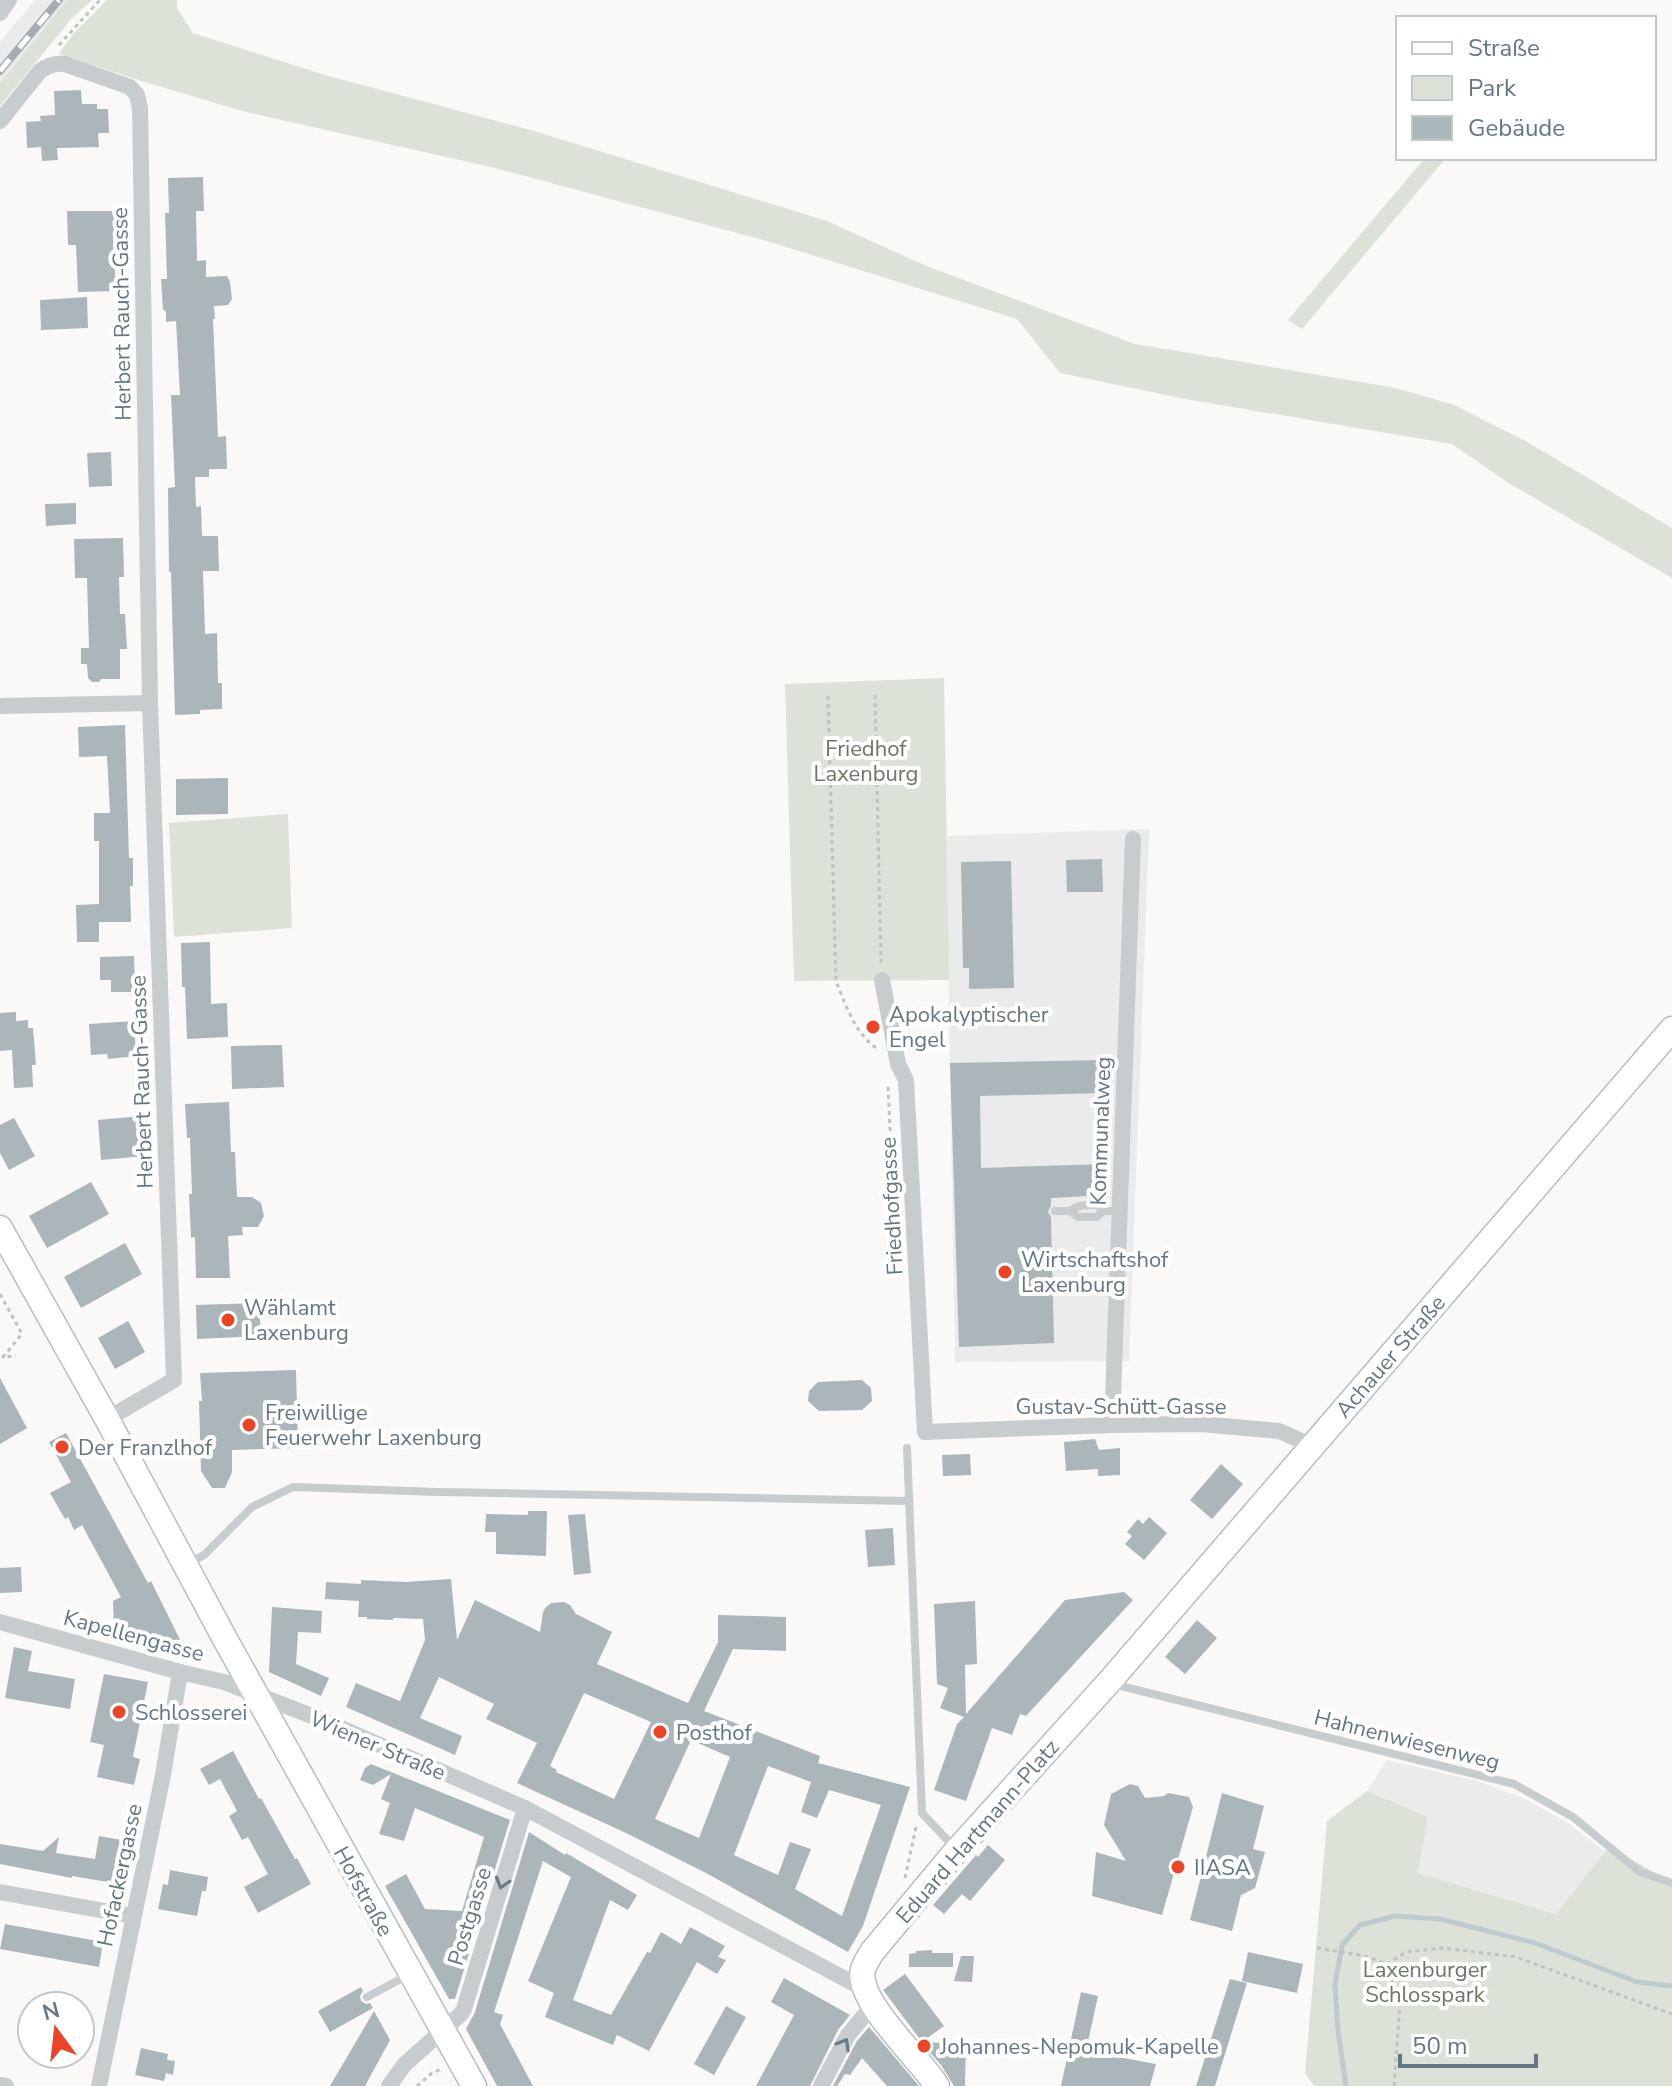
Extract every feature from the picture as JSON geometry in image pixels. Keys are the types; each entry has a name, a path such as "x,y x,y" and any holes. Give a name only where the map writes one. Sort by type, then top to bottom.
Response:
{"street":[{"path":"0,13 9,0"},
{"name":"Herbert Rauch-Gasse","path":"47,66 65,64 130,87 139,101 150,703 174,1380 107,1419"},
{"path":"0,121 47,66"},
{"path":"0,706 150,703"},
{"name":"Kommunalweg","path":"1112,1425 1111,1211 1133,839"},
{"name":"Friedhofgasse","path":"882,980 898,1064 906,1080 925,1432"},
{"name":"Achauer Straße","path":"1109,1682 1672,1029"},
{"path":"0,1228 255,1695"},
{"name":"Gustav-Schütt-Gasse","path":"925,1432 1201,1424 1279,1431 1313,1446"},
{"name":"Kapellengasse","path":"0,1622 224,1682 255,1695"},
{"name":"Hofackergasse","path":"99,2086 163,1775 180,1672"},
{"name":"Eduard Hartmann-Platz","path":"868,1997 863,1970 872,1952 957,1850 1109,1682"},
{"name":"Wiener Straße","path":"255,1695 325,1721 525,1808 868,1997 937,2086"},
{"name":"Hofstraße","path":"255,1695 474,2086"},
{"name":"Postgasse","path":"389,2086 404,2065 464,2009 525,1808"},
{"path":"0,1892 133,1916"},
{"path":"821,2086 868,1997"}],"lane":[{"path":"1055,1211 1070,1211 1078,1217 1097,1217 1111,1211"},
{"path":"907,1448 922,1813 957,1850"},
{"path":"185,1565 204,1555 252,1507 293,1487 909,1501"},
{"name":"Hahnenwiesenweg","path":"1109,1682 1514,1784 1573,1817 1640,1872 1672,1883"},
{"path":"367,1997 411,1973"}],"path":[{"path":"47,66 50,57 69,33 100,0"},
{"path":"875,695 882,980"},
{"path":"828,696 836,981 866,1041 898,1064"},
{"path":"0,1294 22,1334 3,1357 16,1356"},
{"path":"902,1888 914,1832 922,1813"},
{"path":"1317,1948 1365,1956 1387,1964"},
{"path":"1387,1964 1406,1952 1443,1948 1516,1957 1672,2014"},
{"path":"1387,1964 1400,2003 1394,2086"},
{"path":"417,2086 432,2073 460,2060"}],"shaded area":[{"path":"35,0 67,0 0,83 0,42"},
{"path":"1149,829 1129,1361 955,1362 946,836"},
{"path":"1387,1760 1478,1781 1527,1800 1568,1823 1606,1852 1557,1914 1418,1873 1428,1817 1367,1791"}],"green space":[{"path":"67,0 92,0 73,17 0,106 0,83"},
{"path":"107,0 177,0 177,8 193,33 325,75 534,131 827,221 924,265 1135,344 1391,387 1452,404 1529,443 1672,528 1672,578 1510,484 1452,444 1185,399 1060,373 1017,319 767,241 495,168 242,111 59,54 73,34"},
{"path":"1423,160 1444,160 1302,329 1288,320"},
{"name":"Friedhof Laxenburg","path":"944,678 949,980 794,981 785,684"},
{"path":"288,814 292,928 174,937 169,823"},
{"name":"Laxenburger Schlosspark","path":"1367,1791 1428,1817 1418,1873 1556,1914 1609,1847 1672,1882 1672,2086 1314,2086 1305,2073 1327,1821"}],"building":[{"path":"81,90 82,104 97,104 97,109 108,109 109,133 98,133 99,147 57,148 58,160 42,161 41,147 27,148 26,122 41,121 40,116 55,115 54,91"},
{"path":"203,177 204,211 196,211 197,261 206,260 206,277 227,276 232,299 228,305 214,306 213,319 218,437 226,436 227,469 209,469 209,477 195,477 196,507 201,506 202,536 218,536 219,571 203,571 205,634 217,633 222,709 175,715 168,488 175,487 171,395 180,395 176,321 166,322 161,279 167,279 165,213 169,213 168,178"},
{"path":"67,211 117,211 117,236 113,237 116,291 78,292 76,245 68,245"},
{"path":"87,297 88,328 41,330 40,300"},
{"path":"111,452 112,486 89,487 87,453"},
{"path":"76,503 76,524 46,526 45,504"},
{"path":"123,538 124,577 119,577 120,614 125,614 127,649 120,649 120,679 92,682 88,678 87,664 81,664 81,648 89,648 87,578 75,578 74,539"},
{"path":"125,725 129,858 133,858 131,922 99,922 99,942 77,942 76,905 99,904 99,841 94,841 94,813 110,813 107,756 79,757 78,727"},
{"path":"228,778 228,814 176,815 176,779"},
{"path":"1102,859 1103,892 1067,892 1066,860"},
{"path":"1011,861 1014,988 969,989 969,968 963,968 961,862"},
{"path":"210,942 211,1004 227,1003 228,1037 187,1039 181,943"},
{"path":"134,956 135,992 111,992 111,980 100,980 100,957"},
{"path":"16,1012 16,1021 28,1020 28,1028 33,1028 36,1065 32,1065 33,1087 14,1088 12,1050 0,1051 0,1013"},
{"path":"134,1021 136,1056 108,1059 107,1054 91,1055 89,1024"},
{"path":"282,1045 284,1087 232,1089 231,1046"},
{"name":"Wirtschaftshof Laxenburg","path":"1103,1060 1104,1093 980,1096 981,1168 1105,1164 1106,1195 1051,1198 1048,1212 1051,1217 1054,1343 959,1347 950,1063"},
{"path":"229,1102 237,1197 252,1197 261,1203 264,1216 258,1227 242,1227 243,1235 228,1236 230,1278 196,1278 195,1237 191,1238 189,1194 192,1194 190,1138 187,1138 185,1104"},
{"path":"141,1116 145,1156 101,1160 98,1120"},
{"path":"14,1118 35,1156 9,1170 0,1153 0,1125"},
{"path":"91,1182 109,1214 47,1248 29,1216"},
{"path":"125,1243 142,1274 81,1308 64,1277"},
{"name":"Wählamt Laxenburg","path":"259,1303 261,1336 197,1339 196,1305"},
{"path":"128,1321 145,1352 115,1369 98,1338"},
{"name":"Freiwillige Feuerwehr Laxenburg","path":"296,1370 298,1448 232,1450 232,1472 225,1488 212,1488 201,1471 200,1373"},
{"path":"0,1378 27,1428 0,1444"},
{"path":"862,1380 871,1388 872,1401 862,1410 819,1411 808,1401 809,1391 818,1382"},
{"path":"66,1433 148,1583 151,1581 190,1660 114,1636 113,1601 121,1597 82,1525 74,1530 50,1493 71,1482 49,1442"},
{"path":"1095,1439 1099,1450 1120,1448 1120,1475 1098,1476 1098,1469 1066,1471 1064,1442"},
{"path":"970,1454 971,1475 943,1476 942,1455"},
{"path":"1221,1464 1243,1484 1212,1519 1190,1500"},
{"path":"528,1511 547,1511 546,1556 496,1554 496,1532 485,1532 486,1514 528,1515"},
{"path":"585,1514 591,1573 574,1575 568,1515"},
{"path":"1149,1517 1167,1533 1144,1560 1125,1544 1132,1536 1127,1532 1138,1519 1143,1524"},
{"path":"893,1528 895,1565 868,1567 865,1530"},
{"path":"21,1567 22,1592 0,1593 0,1568"},
{"path":"451,1579 457,1640 475,1600 540,1632 546,1607 551,1603 564,1602 576,1614 612,1632 597,1664 688,1703 718,1642 718,1615 786,1617 786,1651 733,1649 704,1711 820,1756 818,1763 910,1787 863,1926 848,1952 706,1873 517,1783 537,1743 486,1719 494,1704 439,1677 420,1718 462,1736 455,1755 346,1707 356,1683 400,1701 425,1640 423,1619 358,1617 359,1601 325,1599 326,1582","holes":["584,1693 651,1722 614,1799 556,1772 550,1766","691,1740 730,1757 699,1838 655,1819","768,1766 811,1782 801,1812 817,1818 829,1790 881,1805 842,1916 795,1889 811,1849 790,1842 778,1875 734,1855"]},
{"path":"1124,1592 1133,1600 1026,1716 1020,1714 1012,1735 992,1728 966,1801 934,1790 957,1724 964,1717 940,1708 948,1688 937,1684 934,1604 975,1601 977,1664 965,1665 966,1714 1065,1600"},
{"path":"272,1607 322,1611 321,1633 298,1632 296,1664 329,1678 321,1696 269,1672"},
{"path":"1197,1620 1217,1638 1185,1674 1165,1657"},
{"path":"14,1647 32,1651 28,1671 75,1679 70,1709 5,1698"},
{"name":"Schlosserei","path":"104,1674 148,1682 133,1757 140,1759 134,1785 97,1777 104,1745 90,1742"},
{"path":"233,1751 311,1884 258,1913 244,1887 268,1874 248,1837 242,1840 229,1816 237,1811 220,1779 209,1785 200,1769"},
{"path":"371,1764 510,1820 455,1999 449,1999 385,1886 406,1874 425,1909 462,1911 484,1837 415,1808 404,1841 379,1834 390,1803 381,1799 391,1774 373,1785 360,1780 365,1768"},
{"path":"1130,1784 1138,1786 1145,1798 1168,1793 1189,1797 1193,1807 1162,1915 1092,1896 1096,1852 1126,1861 1104,1825 1111,1794"},
{"path":"1222,1793 1264,1806 1253,1849 1265,1852 1255,1888 1241,1895 1232,1931 1190,1920"},
{"path":"529,1832 637,1895 628,1910 610,1900 573,2000 611,2015 661,1932 681,1944 690,1927 725,1946 718,1957 726,1960 717,1974 697,1962 649,2051 617,2035 613,2045 545,2017 554,1993 528,1981 571,1877 543,1861 494,2012 503,2015 500,2024 533,2086 497,2086 466,2029 475,2012"},
{"path":"99,1836 127,1841 120,1884 0,1864 0,1844 43,1851 59,1837 56,1853 95,1859"},
{"path":"988,1845 1005,1860 970,1901 962,1894 944,1914 933,1905"},
{"path":"170,1870 208,1877 197,1916 158,1909 163,1884 168,1885"},
{"path":"5,1924 103,1942 99,1967 0,1949"},
{"path":"932,1950 932,1953 953,1953 953,1967 909,1967 909,1954"},
{"path":"1248,1952 1303,1964 1297,1993 1242,1981"},
{"path":"961,1956 974,1956 972,1982 954,1981"},
{"path":"905,1974 944,2026 922,2042 883,1990"},
{"path":"784,1978 850,2015 838,2030 810,2086 756,2086 794,2015 771,2002"},
{"path":"1230,1979 1247,1983 1215,2086 1196,2086"},
{"path":"361,1987 361,2001 370,2003 373,2008 330,2032 318,2011"},
{"path":"1081,1992 1098,1996 1086,2051 1156,2064 1150,2086 1061,2086"},
{"path":"726,2006 746,2017 714,2075 694,2064"},
{"path":"374,2011 390,2040 365,2086 330,2086"},
{"path":"869,2027 919,2086 887,2086 862,2058 850,2075 845,2074 837,2086 833,2086 857,2041"},
{"path":"966,2042 965,2086 954,2086 922,2043"},
{"path":"141,2048 168,2054 167,2060 175,2061 173,2075 166,2073 164,2081 135,2075"}],"waterway":[{"path":"1346,2086 1335,1985 1342,1945 1360,1925 1395,1916 1440,1919 1535,1943 1637,1982 1672,1986"}],"railway":[{"path":"0,71 59,0"}],"place":[{"name":"Apokalyptischer Engel","path":"873,1027"},
{"name":"Wirtschaftshof Laxenburg","path":"1005,1272"},
{"name":"Wählamt Laxenburg","path":"228,1320"},
{"name":"Freiwillige Feuerwehr Laxenburg","path":"249,1425"},
{"name":"Der Franzlhof","path":"62,1447"},
{"name":"Schlosserei","path":"119,1712"},
{"name":"Posthof","path":"660,1732"},
{"name":"IIASA","path":"1178,1867"},
{"name":"Johannes-Nepomuk-Kapelle","path":"924,2046"}]}
